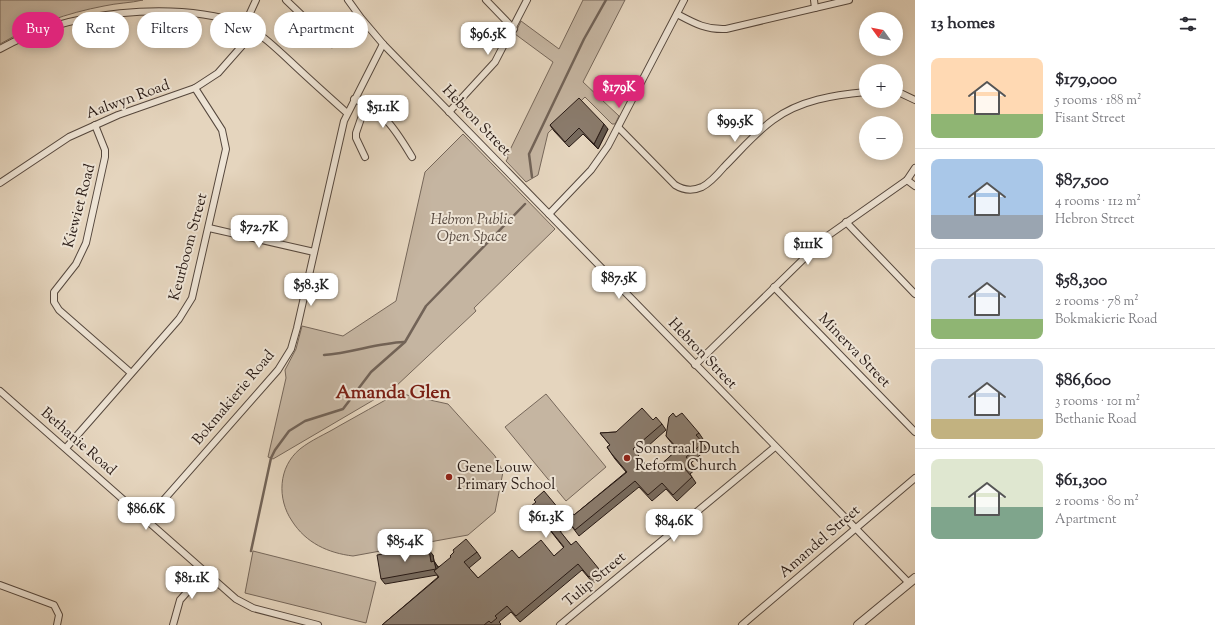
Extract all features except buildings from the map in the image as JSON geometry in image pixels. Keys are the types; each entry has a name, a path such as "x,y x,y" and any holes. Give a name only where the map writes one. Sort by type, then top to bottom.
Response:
{"street":[{"path":"250,12 256,0"},
{"path":"286,0 299,12"},
{"name":"Hebron Street","path":"348,0 383,44 855,530 913,583"},
{"path":"486,0 514,29"},
{"path":"449,112 490,69 514,29 527,0"},
{"path":"548,214 591,170 619,128 684,0"},
{"path":"814,0 815,8"},
{"path":"678,14 700,26 715,30 726,29 849,0"},
{"path":"0,49 34,32 64,20 101,11 146,4"},
{"path":"199,7 216,12"},
{"path":"266,41 347,113"},
{"name":"Bokmakierie Road","path":"146,520 282,365 294,341 344,121 383,44"},
{"name":"Aalwyn Road","path":"0,183 64,140 118,115 195,88 218,73 240,48"},
{"name":"Keurboom Street","path":"66,448 179,319 188,307 195,288 226,144 222,130 195,88"},
{"path":"619,128 675,185 683,189 692,190 701,187 714,178 773,120 811,101 830,96 859,93"},
{"path":"903,94 915,100"},
{"path":"354,99 376,110 393,127 412,157"},
{"path":"365,157 356,138 356,133 366,104"},
{"name":"Kiewiet Road","path":"95,125 105,150 105,158 88,236 80,257 55,289 54,299 59,310 131,373"},
{"path":"695,365 826,237 907,180 915,168"},
{"path":"907,180 915,186"},
{"path":"846,222 915,294"},
{"path":"209,228 314,252"},
{"name":"Minerva Street","path":"774,287 915,432"},
{"name":"Bethanie Road","path":"0,391 236,598 249,606 318,625"},
{"name":"Tulip Street","path":"560,625 774,447"},
{"name":"Amandel Street","path":"742,625 915,478"},
{"path":"173,625 179,603 205,572"},
{"path":"858,625 913,583"},
{"path":"0,585 54,605 57,608 59,615 57,625"}],"green space":[{"path":"0,0 143,0 72,12 72,14 64,16 64,12 12,12 12,37 0,44"},
{"path":"583,0 625,0 583,82 619,116 615,124 612,124 585,97 548,133 538,175 526,182 506,161 508,158 507,156 553,62 515,34 521,21 559,49"},
{"name":"Hebron Public Open Space","path":"463,134 555,229 474,308 476,311 394,388 273,459 268,457 286,378 285,370 296,349 302,326 343,336 396,301 425,172"},
{"path":"398,393 448,404 495,456 503,472 495,512 468,535 353,556 344,555 318,546 298,529 287,512 282,493 282,484 287,465 300,449 309,443"},
{"path":"546,394 606,467 566,501 505,427"},
{"path":"253,551 376,582 366,623 245,593"}],"waterway":[{"path":"532,177 529,154 584,39 606,0"},
{"path":"251,551 271,458 289,431 305,421 343,409 371,372 405,342 426,306 525,204"},
{"path":"324,355 384,344 404,342"}],"place":[{"name":"Sonstraal Dutch Reform Church","path":"627,458"},
{"name":"Gene Louw Primary School","path":"449,477"}],"district":[{"name":"Amanda Glen","path":"393,393"}]}
